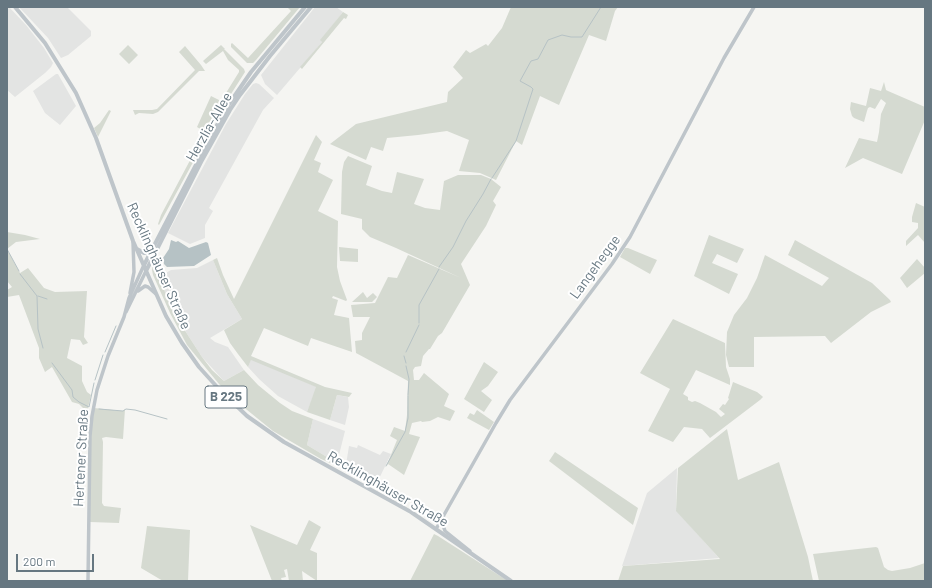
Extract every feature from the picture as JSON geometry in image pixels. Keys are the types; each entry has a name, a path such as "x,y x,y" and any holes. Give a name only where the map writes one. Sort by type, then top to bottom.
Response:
{"main road":[{"name":"Recklinghäuser Straße","path":"15,7 45,43 76,93 96,138 133,241 156,294 166,316 182,343 199,367 242,412 284,442 399,505 511,581"},
{"name":"Herzlia-Allee","path":"144,265 229,104 251,72 305,7"},
{"name":"Herzlia-Allee","path":"146,271 201,162 230,110 265,62 311,7"},
{"path":"136,248 144,253 148,252 153,247"}],"street":[{"name":"Langehegge","path":"436,529 510,400 612,264 630,237 724,58 754,7"},
{"path":"129,298 134,272 133,241"},
{"name":"Hertener Straße","path":"124,317 129,298 144,265"},
{"name":"Hertener Straße","path":"88,581 90,443 92,416 103,371 124,317 146,271"},
{"path":"137,291 145,286 156,294"},
{"name":"B 225","path":"444,515 443,523 445,531 469,550 472,555"}],"shaded area":[{"path":"7,7 9,7 26,25 44,48 53,63 45,73 15,97 7,90"},
{"path":"19,7 67,7 91,31 91,36 68,55 61,58 48,38"},
{"path":"287,7 300,7 253,63 247,63 231,47 232,43 248,58 291,11"},
{"path":"315,7 336,7 343,12 321,40 322,42 277,95 265,84 261,75"},
{"path":"511,7 618,7 615,11 606,41 589,35 559,105 540,96 522,145 516,141 496,180 480,173 459,171 469,140 447,131 387,138 383,151 371,147 366,160 330,144 356,124 447,102 448,92 463,78 453,67 466,50 470,53 486,44 488,46 502,28"},
{"path":"343,12 348,15 346,19 344,18 302,69 300,67 322,42 320,40"},
{"path":"128,45 138,55 129,64 119,54"},
{"path":"221,45 225,49 224,50 244,69 245,72 224,105 159,225 161,215 205,132 197,127 211,96 221,101 239,72 239,70 228,60 223,51 206,64 203,61"},
{"path":"185,46 205,71 199,71 158,112 153,114 139,113 135,115 133,110 157,109 195,70 179,52"},
{"path":"58,74 76,106 60,125 45,113 33,91"},
{"path":"884,82 886,90 925,107 925,120 902,174 863,158 845,168 859,138 877,142 881,114 886,103 881,99 875,109 870,107 868,108 864,122 852,116 850,109 851,102 866,106 870,88 881,91"},
{"path":"256,83 274,98 263,110 209,208 213,211 205,225 205,238 190,244 168,233 226,124 245,94 253,84"},
{"path":"109,110 111,111 98,137 94,128 100,123"},
{"path":"316,135 322,142 314,160 321,163 318,172 333,180 318,211 338,221 337,267 347,300 346,301 333,296 332,298 338,300 334,315 349,318 352,352 311,338 308,346 264,328 251,356 325,387 352,393 349,397 337,395 330,420 307,412 316,387 251,360 248,367 238,354 230,343 224,330 242,319 227,294 213,260 217,258 234,299"},
{"path":"348,156 372,166 366,185 382,191 392,193 397,172 424,179 414,204 425,208 440,210 444,181 458,175 481,175 491,179 501,187 493,201 496,205 486,226 461,264 470,285 442,333 423,356 421,366 415,367 413,370 414,380 419,380 424,373 449,394 444,406 455,411 450,421 438,417 430,421 412,423 409,434 420,437 404,475 388,464 386,467 397,440 390,436 394,427 405,431 408,381 356,353 355,341 362,340 362,333 370,317 353,317 351,305 375,303 388,277 397,278 408,255 461,278 370,237 362,229 362,219 341,214 342,172 344,162"},
{"path":"916,203 925,207 925,243 918,235 906,246 906,241 918,228 918,223 912,222"},
{"path":"7,232 40,239 16,242 7,249"},
{"path":"709,235 744,249 737,263 717,254 712,263 738,274 729,294 694,276"},
{"path":"171,240 176,242 178,241 189,248 206,242 208,243 211,255 194,266 167,267 164,264 163,258 169,249"},
{"path":"795,240 872,283 891,302 871,312 831,343 825,336 754,337 754,367 729,367 726,355 727,332 734,315 747,298 757,278 765,255 822,286 829,278 788,255"},
{"path":"339,247 358,249 358,262 340,261"},
{"path":"625,248 657,260 650,274 620,257"},
{"path":"7,249 20,273 28,268 44,288 55,292 87,291 84,337 88,343 83,345 80,340 71,339 67,358 82,366 82,381 87,392 91,395 87,412 79,404 72,402 52,367 45,372 39,358 39,348 19,295 7,297 7,290 12,287 7,281"},
{"path":"917,259 925,268 925,273 907,288 900,278"},
{"path":"213,260 227,294 242,319 210,338 215,342 228,347 244,370 224,381 202,357 173,312 159,277 171,270 197,268"},
{"path":"153,265 156,271 163,275 159,277 173,312 212,370 224,381 244,370 258,385 280,403 292,411 313,419 307,445 337,463 337,465 321,459 273,431 236,401 219,384 187,345 170,313 153,275"},
{"path":"363,292 367,298 373,293 377,297 372,302 352,302"},
{"path":"673,319 725,343 726,367 730,379 730,385 696,370 683,394 688,397 688,400 700,403 716,412 721,417 725,414 719,409 723,404 725,405 729,399 728,398 733,382 757,392 763,397 710,438 702,429 684,427 673,442 648,431 670,389 640,373"},
{"path":"251,359 317,387 307,412 278,396 259,379 248,367"},
{"path":"484,362 498,372 488,386 481,391 492,400 484,412 464,399"},
{"path":"337,395 348,397 349,407 345,425 330,420"},
{"path":"94,408 123,411 125,409 123,439 102,438 102,503 104,506 121,508 119,523 90,522 90,436"},
{"path":"477,410 494,422 489,430 467,418 470,413 474,415"},
{"path":"313,419 345,431 337,463 307,445"},
{"path":"727,429 738,480 779,462 808,557 813,581 618,581 623,566 720,559 676,511 678,468"},
{"path":"358,445 380,455 383,451 391,454 375,487 345,471 349,446 357,448"},
{"path":"555,452 638,508 633,525 549,461"},
{"path":"677,468 676,510 719,558 622,566 647,493"},
{"path":"309,520 321,527 310,550 317,553 317,581 302,571 303,581 289,581 287,569 284,570 286,577 281,578 282,581 272,581 250,525 297,545"},
{"path":"147,526 190,530 188,581 163,581 141,568"},
{"path":"434,534 438,536 508,581 410,581"},
{"path":"878,548 884,567 888,570 892,571 910,568 925,563 925,581 819,581 813,554"}],"waterway":[{"path":"492,178 516,141 533,89 520,81 531,61 538,59 548,40 562,35 582,37 601,7"},
{"path":"439,267 453,247 466,221 491,179"},
{"path":"7,249 19,271"},
{"path":"419,323 419,305 439,269"},
{"path":"20,274 37,296 38,329 43,348"},
{"path":"38,296 47,299"},
{"path":"406,352 419,325"},
{"path":"105,352 116,326"},
{"path":"95,380 103,355"},
{"path":"404,356 406,363"},
{"path":"52,363 72,390 73,397 89,407 94,383"},
{"path":"406,366 409,379 408,395"},
{"path":"386,466 405,432 408,418 408,396"},
{"path":"99,409 123,411 126,409 135,410 167,419"}]}
